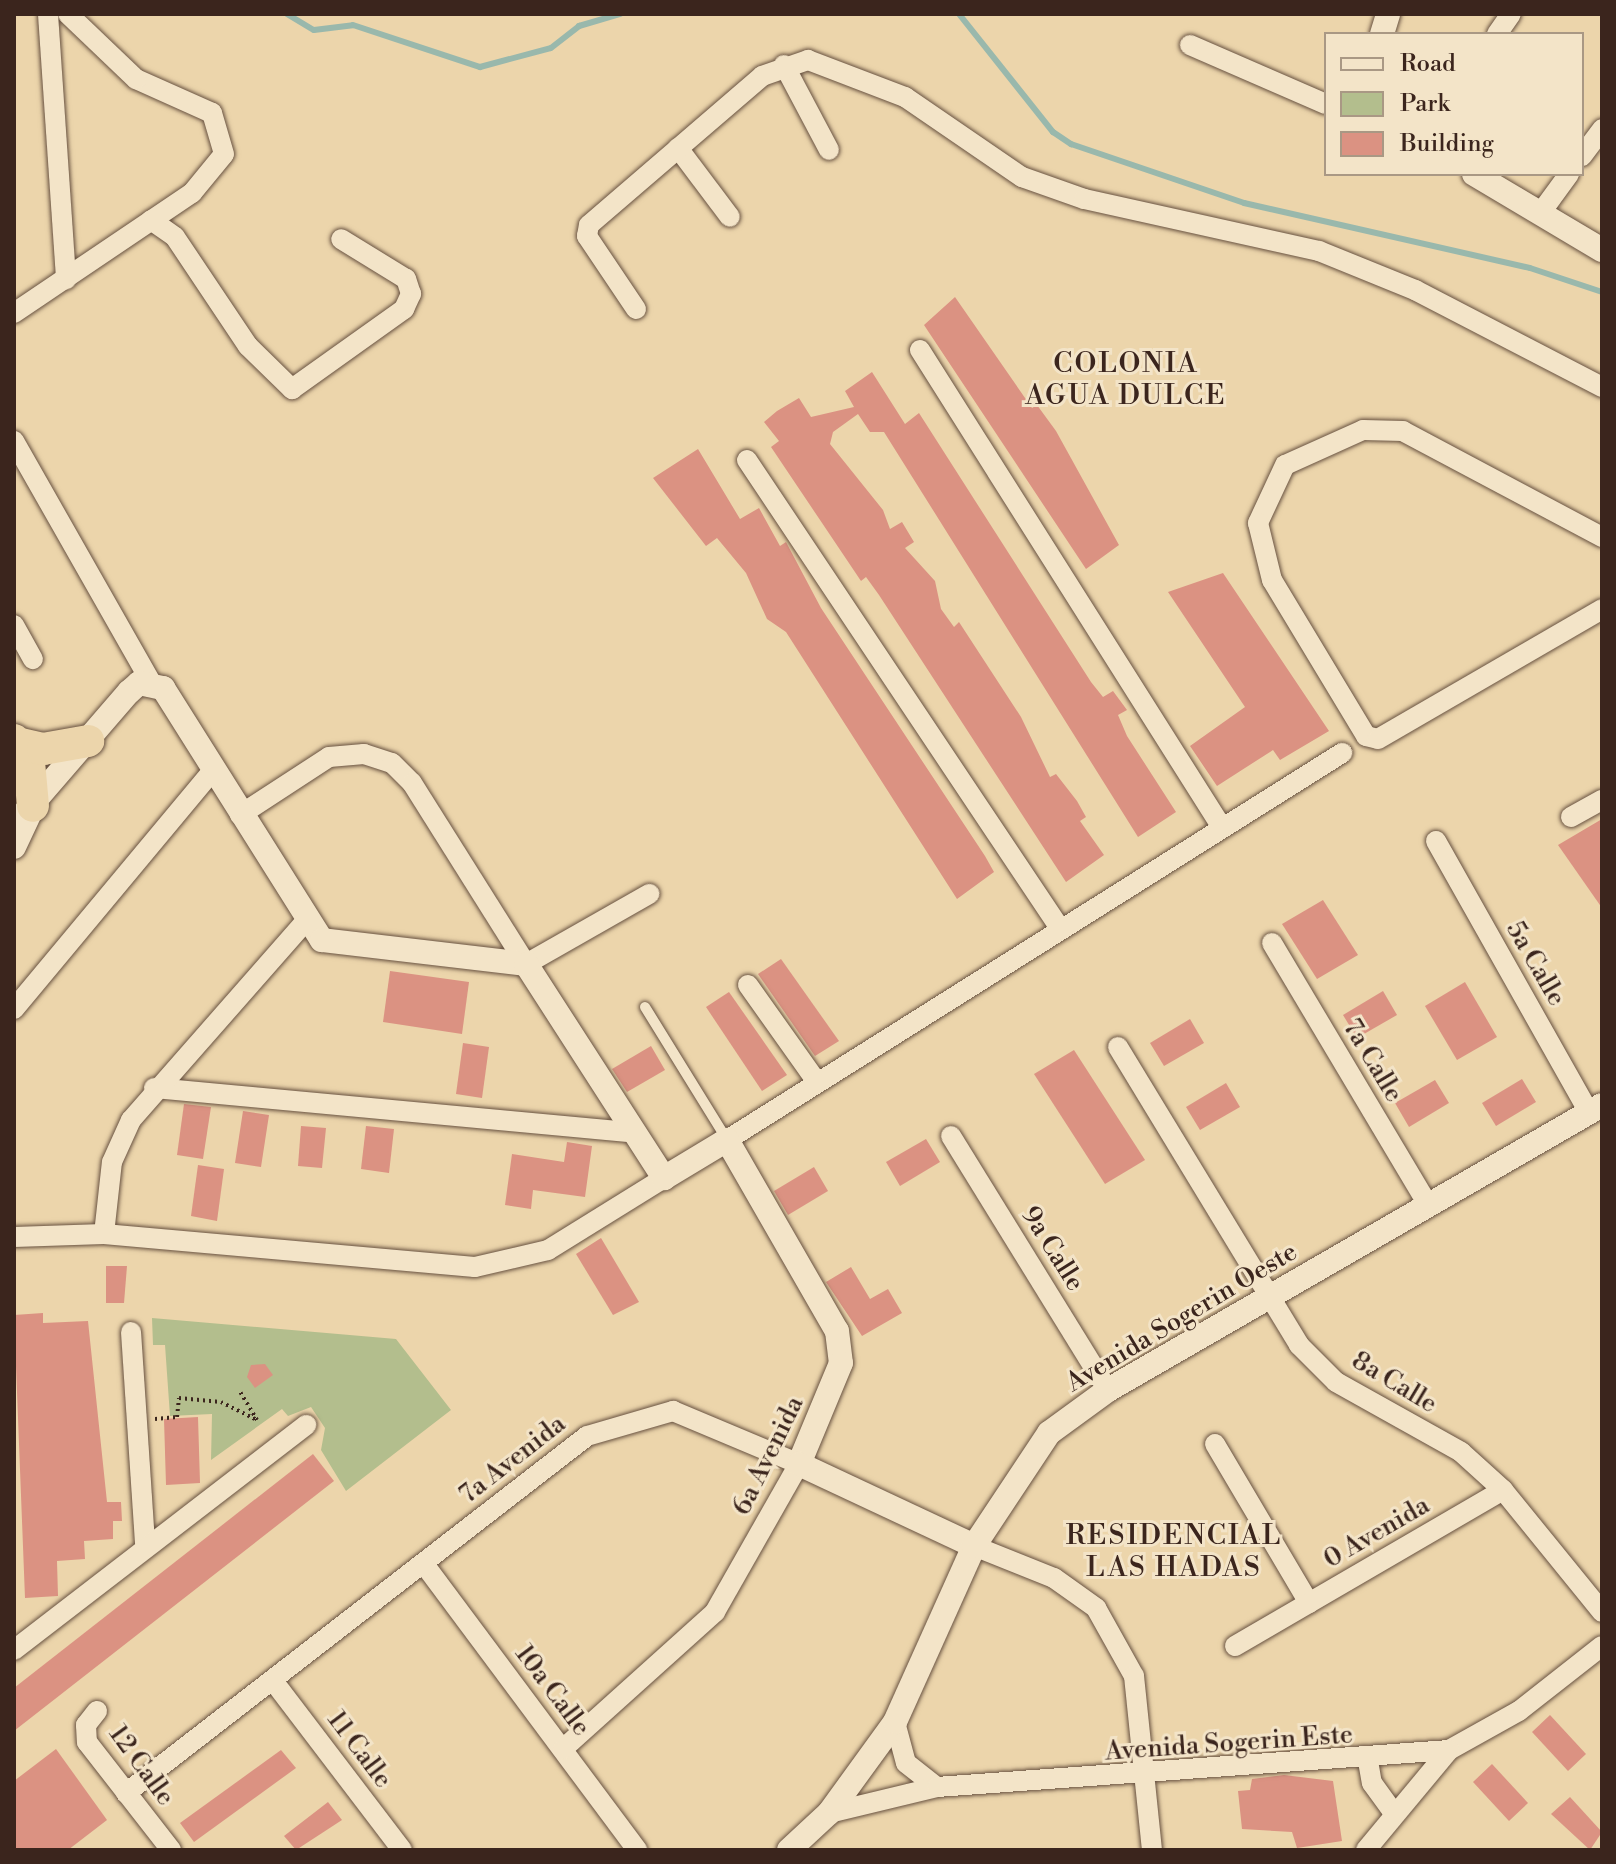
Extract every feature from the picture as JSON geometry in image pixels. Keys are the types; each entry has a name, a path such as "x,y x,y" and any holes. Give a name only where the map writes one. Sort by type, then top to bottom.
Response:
{"highway":[{"path":"16,742 43,749 88,741"},
{"path":"16,742 29,762 23,815"}],"street":[{"path":"48,14 66,279"},
{"path":"14,313 192,193 224,154 212,113 136,79 68,14"},
{"path":"1498,32 1511,14"},
{"path":"1190,45 1324,103"},
{"path":"636,309 587,236 589,225 678,148 784,65 808,60 866,77 1022,177 1084,199 1319,251 1383,275 1602,387"},
{"path":"784,65 829,150"},
{"path":"1584,153 1602,129"},
{"path":"678,148 730,217"},
{"path":"1478,176 1542,211 1602,250"},
{"path":"1542,211 1568,176"},
{"path":"151,220 175,237 248,346 292,389 404,309 411,294 406,279 341,239"},
{"path":"920,350 1221,826"},
{"path":"1602,537 1403,431 1363,430 1285,465 1258,523 1272,580 1366,736 1378,739 1602,609"},
{"path":"14,441 151,682 171,699 305,922 339,947 526,964 649,894"},
{"path":"747,460 1059,927"},
{"path":"14,625 33,659"},
{"path":"14,847 23,815 129,692 151,682"},
{"path":"14,1237 104,1234 475,1267 548,1250 727,1140 1059,927 1342,753"},
{"path":"240,815 329,757 364,754 392,763 412,783 629,1132 664,1178"},
{"path":"14,1009 213,770"},
{"path":"1571,817 1602,800"},
{"name":"5a Calle","path":"1436,841 1596,1109"},
{"path":"104,1234 112,1162 154,1088 305,922"},
{"name":"7a Calle","path":"1272,943 1428,1205"},
{"path":"748,985 817,1082"},
{"name":"8a Calle","path":"1118,1047 1267,1298 1299,1345 1336,1382 1461,1452 1503,1490 1602,1612"},
{"path":"154,1088 629,1132"},
{"name":"Avenida Sogerin Oeste","path":"789,1850 829,1813 895,1722 974,1546 1049,1433 1108,1390 1596,1109"},
{"name":"9a Calle","path":"951,1136 1108,1390"},
{"name":"6a Avenida","path":"563,1749 715,1612 799,1464 841,1363 837,1331 727,1140"},
{"path":"131,1332 145,1545"},
{"name":"7a Avenida","path":"126,1793 274,1682 587,1436 631,1420 673,1411 799,1464 974,1546 1054,1578 1096,1608 1134,1676 1152,1850"},
{"path":"14,1650 145,1545 306,1425"},
{"path":"1215,1444 1309,1603"},
{"name":"0 Avenida","path":"1235,1646 1503,1490"},
{"name":"10a Calle","path":"424,1564 637,1850"},
{"name":"Avenida Sogerin Este","path":"829,1813 937,1787 1368,1761 1449,1750 1519,1711 1602,1646"},
{"name":"11 Calle","path":"274,1682 402,1850"},
{"name":"12 Calle","path":"97,1711 86,1725 87,1742 171,1850"},
{"path":"895,1722 906,1763 937,1787"},
{"path":"1366,1850 1393,1812 1449,1750"},
{"path":"1368,1761 1372,1783 1393,1812"}],"lane":[{"path":"645,1007 727,1140"}],"path":[{"path":"137,1418 177,1417 179,1398 221,1402 257,1420 239,1390"}],"green space":[{"path":"152,1318 396,1339 451,1410 346,1491 321,1450 325,1428 311,1407 288,1416 282,1409 211,1460 212,1414 170,1416 165,1345 153,1345"}],"building":[{"path":"955,297 1032,408 1037,405 1056,431 1119,545 1086,569 924,325"},
{"path":"872,372 905,424 919,413 1091,682 1103,697 1113,691 1127,710 1118,715 1127,736 1176,812 1138,837 884,432 870,432 858,414 833,432 830,444 883,510 890,529 902,522 914,542 905,548 935,581 941,609 954,627 959,622 1021,717 1050,777 1056,774 1077,801 1086,817 1080,821 1104,855 1066,882 879,595 866,577 861,581 771,447 779,441 764,422 777,411 799,398 811,417 854,407 845,391"},
{"path":"698,449 740,519 759,508 780,546 786,542 821,608 985,856 994,872 957,899 786,632 767,619 746,573 717,538 706,546 653,478"},
{"path":"1223,573 1329,731 1280,760 1273,750 1217,786 1190,746 1245,707 1168,592"},
{"path":"1602,819 1602,908 1558,845"},
{"path":"1323,900 1358,955 1317,979 1282,924"},
{"path":"781,959 839,1041 815,1056 758,974"},
{"path":"390,971 469,982 462,1034 383,1022"},
{"path":"1465,982 1497,1037 1457,1060 1425,1006"},
{"path":"1383,991 1397,1015 1357,1038 1343,1015"},
{"path":"729,992 787,1075 762,1091 706,1007"},
{"path":"1190,1019 1204,1043 1164,1066 1150,1043"},
{"path":"463,1043 489,1047 482,1098 456,1094"},
{"path":"651,1046 665,1070 627,1092 612,1069"},
{"path":"1074,1050 1145,1160 1105,1184 1034,1074"},
{"path":"1522,1079 1536,1102 1496,1126 1482,1103"},
{"path":"1435,1080 1449,1103 1409,1127 1395,1103"},
{"path":"1226,1083 1240,1107 1200,1130 1186,1107"},
{"path":"184,1104 211,1107 203,1159 177,1155"},
{"path":"243,1111 269,1115 261,1167 235,1163"},
{"path":"301,1126 326,1128 322,1168 298,1166"},
{"path":"366,1126 394,1129 389,1173 361,1169"},
{"path":"926,1139 940,1162 900,1186 886,1162"},
{"path":"567,1142 592,1146 585,1197 533,1190 531,1209 505,1205 512,1154 564,1162"},
{"path":"198,1165 224,1169 217,1221 191,1216"},
{"path":"814,1167 828,1191 788,1215 774,1191"},
{"path":"601,1238 639,1302 613,1315 576,1254"},
{"path":"106,1266 127,1266 124,1303 106,1303"},
{"path":"851,1267 870,1299 888,1289 902,1313 862,1336 826,1282"},
{"path":"43,1313 43,1323 88,1321 107,1502 121,1502 122,1521 113,1521 113,1539 84,1541 85,1559 57,1561 58,1596 25,1598 14,1315"},
{"path":"265,1364 273,1375 255,1388 247,1377 251,1365"},
{"path":"198,1417 200,1483 166,1485 164,1419"},
{"path":"313,1454 334,1481 14,1731 14,1688"},
{"path":"1550,1715 1586,1754 1568,1771 1532,1732"},
{"path":"56,1749 107,1820 68,1850 14,1850 14,1781"},
{"path":"281,1750 296,1768 194,1842 180,1823"},
{"path":"1492,1764 1528,1803 1509,1821 1473,1782"},
{"path":"1284,1775 1333,1781 1342,1841 1297,1848 1292,1832 1242,1829 1238,1791 1250,1790 1252,1779"},
{"path":"1570,1797 1602,1832 1590,1850 1551,1814"},
{"path":"328,1802 342,1820 296,1850 284,1836"}],"waterway":[{"path":"287,14 314,30 353,25 480,67 551,48 579,26 620,14"},
{"path":"959,14 1053,132 1071,144 1244,203 1530,268 1602,292"}],"district":[{"name":"COLONIA AGUA DULCE","path":"1126,380"},
{"name":"RESIDENCIAL LAS HADAS","path":"1174,1552"}]}
